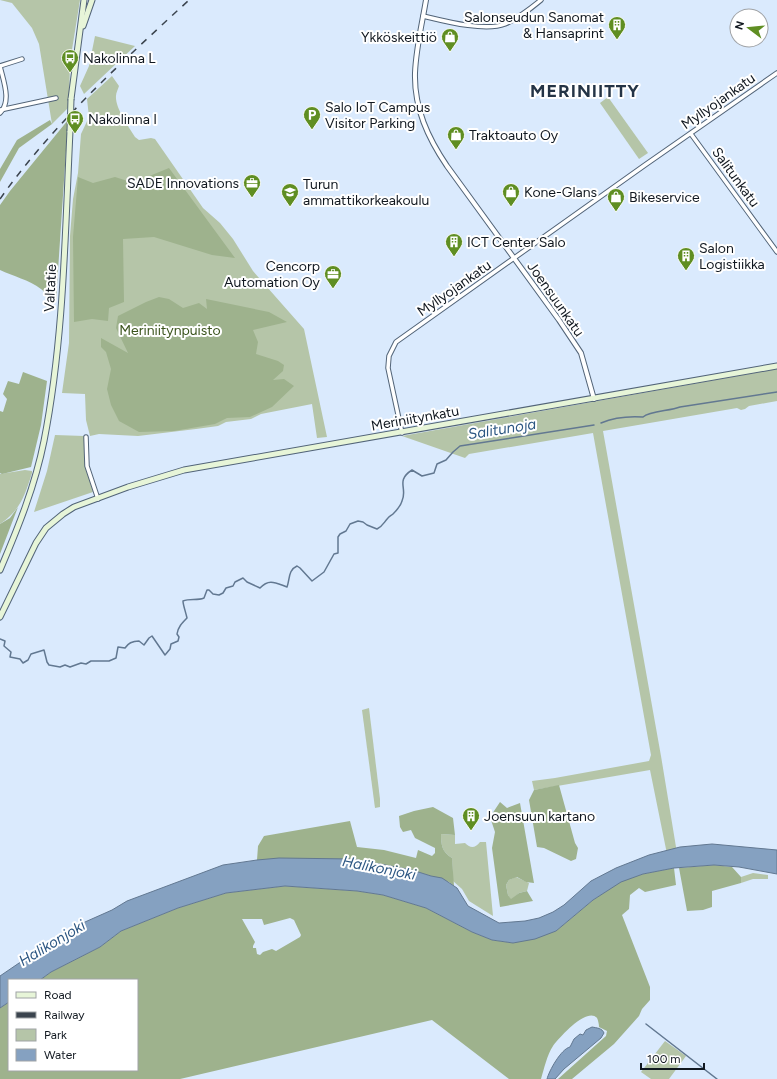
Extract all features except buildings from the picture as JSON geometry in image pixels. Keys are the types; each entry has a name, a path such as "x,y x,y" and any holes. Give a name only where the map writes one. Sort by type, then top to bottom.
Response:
{"main road":[{"name":"Valtatie","path":"0,570 17,531 32,485 44,442 52,395 60,332 72,99 84,0"},
{"path":"78,40 92,0"},
{"name":"Meriniitynkatu","path":"0,617 36,543 46,528 74,507 128,487 184,470 402,433 777,366"}],"street":[{"name":"Joensuunkatu","path":"426,0 415,74 418,103 426,129 435,148 447,166 559,320 581,353 594,399"},
{"path":"423,16 476,26 491,27 504,24 518,18 542,0"},
{"path":"1,111 6,103 6,96 0,66 22,59"},
{"name":"Myllyojankatu","path":"402,433 388,368 389,356 396,342 777,73"},
{"path":"1,111 56,98"},
{"name":"Salitunkatu","path":"691,134 777,252"},
{"path":"86,437 87,466 98,499"}],"green space":[{"path":"0,0 80,0 70,62 69,107 52,124 39,44 32,28 12,3"},
{"path":"95,36 135,46 84,94 80,86 89,66"},
{"name":"Meriniitynpuisto","path":"112,76 119,86 116,101 123,117 135,137 139,140 151,138 155,139 203,208 220,223 233,239 253,271 304,329 327,437 317,438 312,404 261,414 251,419 226,422 218,426 138,436 99,434 90,436 86,420 85,394 62,393 69,343 70,236 81,134 89,117 87,99"},
{"path":"608,97 648,153 639,159 600,103"},
{"path":"50,120 52,124 19,148 0,182 0,169 17,140"},
{"path":"68,120 56,301 31,283 0,270 0,205"},
{"path":"169,168 235,258 212,255 154,237 123,239 124,302 109,308 108,321 92,319 74,322 73,237 78,177 93,183 115,177 159,191 147,177"},
{"path":"159,297 169,299 183,308 199,303 207,309 206,299 269,312 287,322 253,330 258,342 256,354 278,361 284,365 283,371 273,380 284,379 294,386 272,407 250,417 227,418 215,424 174,431 139,432 119,421 111,405 107,389 111,369 106,352 101,347 101,338 128,353 116,328 118,316"},
{"path":"777,369 777,401 749,406 741,410 737,408 603,431 677,853 667,854 650,770 534,790 532,781 649,761 651,755 593,433 469,454 465,458 402,436"},
{"path":"23,372 47,381 41,425 31,467 2,474 0,473 0,411 3,412 7,399 3,394 8,381 19,384"},
{"path":"55,435 84,436 87,468 93,492 34,512 47,471"},
{"path":"25,470 32,471 32,473 21,502 12,514 0,524 0,474"},
{"path":"18,507 0,554 0,524 10,518"},
{"path":"369,708 380,799 380,807 375,808 362,710"},
{"path":"559,785 575,843 578,848 576,859 571,861 544,848 537,847 529,800 534,790"},
{"path":"500,802 507,808 520,803 534,883 526,882 517,877 509,880 506,885 508,895 511,899 519,893 527,891 533,901 500,907 492,848 495,832 490,817"},
{"path":"433,807 453,818 455,835 441,834 441,842 446,853 452,858 454,886 449,882 412,870 353,859 257,860 258,846 264,836 350,821 357,847 384,850 416,858 418,850 432,856 435,853 435,848 415,838 411,830 403,832 400,827 399,816"},
{"path":"441,834 455,835 455,844 465,843 471,847 475,847 480,842 486,842 493,916 469,901 462,889 453,881 452,858 443,848"},
{"path":"714,865 732,867 741,877 741,883 712,891 712,907 703,910 687,911 679,868"},
{"path":"674,868 676,885 645,892 639,888 630,895 629,909 622,915 650,987 650,1000 642,1009 639,1016 614,1044 572,1079 558,1079 606,1036 607,1031 599,1027 597,1018 592,1015 587,1016 573,1025 556,1042 549,1054 541,1079 509,1079 432,1020 180,1079 0,1079 0,1008 8,1003 8,1071 138,1071 138,979 41,979 51,972 100,947 121,931 178,908 226,893 285,886 357,891 383,895 426,908 472,932 492,940 513,943 556,931 593,900 621,881 643,874","holes":["290,918 294,920 301,935 276,951 272,949 263,952 260,955 257,954 256,948 253,948 255,942 242,919 262,919 264,925"]},
{"path":"753,873 768,875 768,879 753,879 741,883 741,877"},
{"path":"516,877 529,883 527,891 519,893 511,900 508,895 506,885 509,880"},
{"path":"665,1041 686,1056 669,1079 651,1079 641,1072"}],"water":[{"name":"Halikonjoki","path":"712,844 777,850 777,874 739,867 714,865 674,868 643,874 621,882 593,900 556,931 535,939 513,943 492,940 472,932 426,908 383,895 357,891 285,886 226,893 178,908 121,931 100,947 51,972 41,979 8,979 8,1003 0,1008 0,976 47,944 85,922 112,910 127,901 223,865 279,858 353,859 412,870 442,878 457,888 468,906 499,923 525,921 539,918 564,905 591,881 616,868 649,855 680,847"},
{"path":"592,1027 599,1028 603,1031 604,1033 601,1038 564,1069 555,1079 547,1079 559,1056 570,1047 574,1039 580,1034 583,1035 586,1030"}],"waterway":[{"name":"Salitunoja","path":"601,423 622,417 643,417 650,413 680,407 777,392"},
{"name":"Salitunoja","path":"0,639 5,641 4,646 11,652 10,657 20,659 23,663 28,660 31,654 44,650 49,665 60,667 65,665 70,667 81,663 86,664 91,661 109,661 116,658 118,647 125,648 129,644 137,641 144,645 152,636 165,655 170,649 171,644 178,641 178,629 187,618 183,601 204,598 207,590 213,594 219,595 223,593 226,588 233,586 235,582 243,578 247,582 260,588 266,583 270,582 287,587 291,572 297,566 312,581 324,572 334,554 338,553 338,537 346,531 350,524 358,521 377,529 381,527 394,513 401,504 404,492 404,478 412,470 422,476 434,473 437,464 446,460 460,446 594,425"},
{"path":"646,1024 717,1079"}],"railway":[{"path":"0,199 42,145 65,119 114,70 189,0"}],"place":[{"name":"Salonseudun Sanomat & Hansaprint","path":"617,40"},
{"name":"Ykköskeittiö","path":"450,52"},
{"name":"Nakolinna L","path":"70,73"},
{"name":"Salo IoT Campus Visitor Parking","path":"312,130"},
{"name":"Nakolinna I","path":"75,134"},
{"name":"Traktoauto Oy","path":"456,150"},
{"name":"SADE Innovations","path":"252,198"},
{"name":"Turun ammattikorkeakoulu","path":"290,207"},
{"name":"Kone-Glans","path":"511,207"},
{"name":"Bikeservice","path":"616,212"},
{"name":"ICT Center Salo","path":"454,257"},
{"name":"Salon Logistiikka","path":"686,271"},
{"name":"Cencorp Automation Oy","path":"333,289"},
{"name":"Joensuun kartano","path":"471,831"}],"district":[{"name":"MERINIITTY","path":"585,91"}]}
